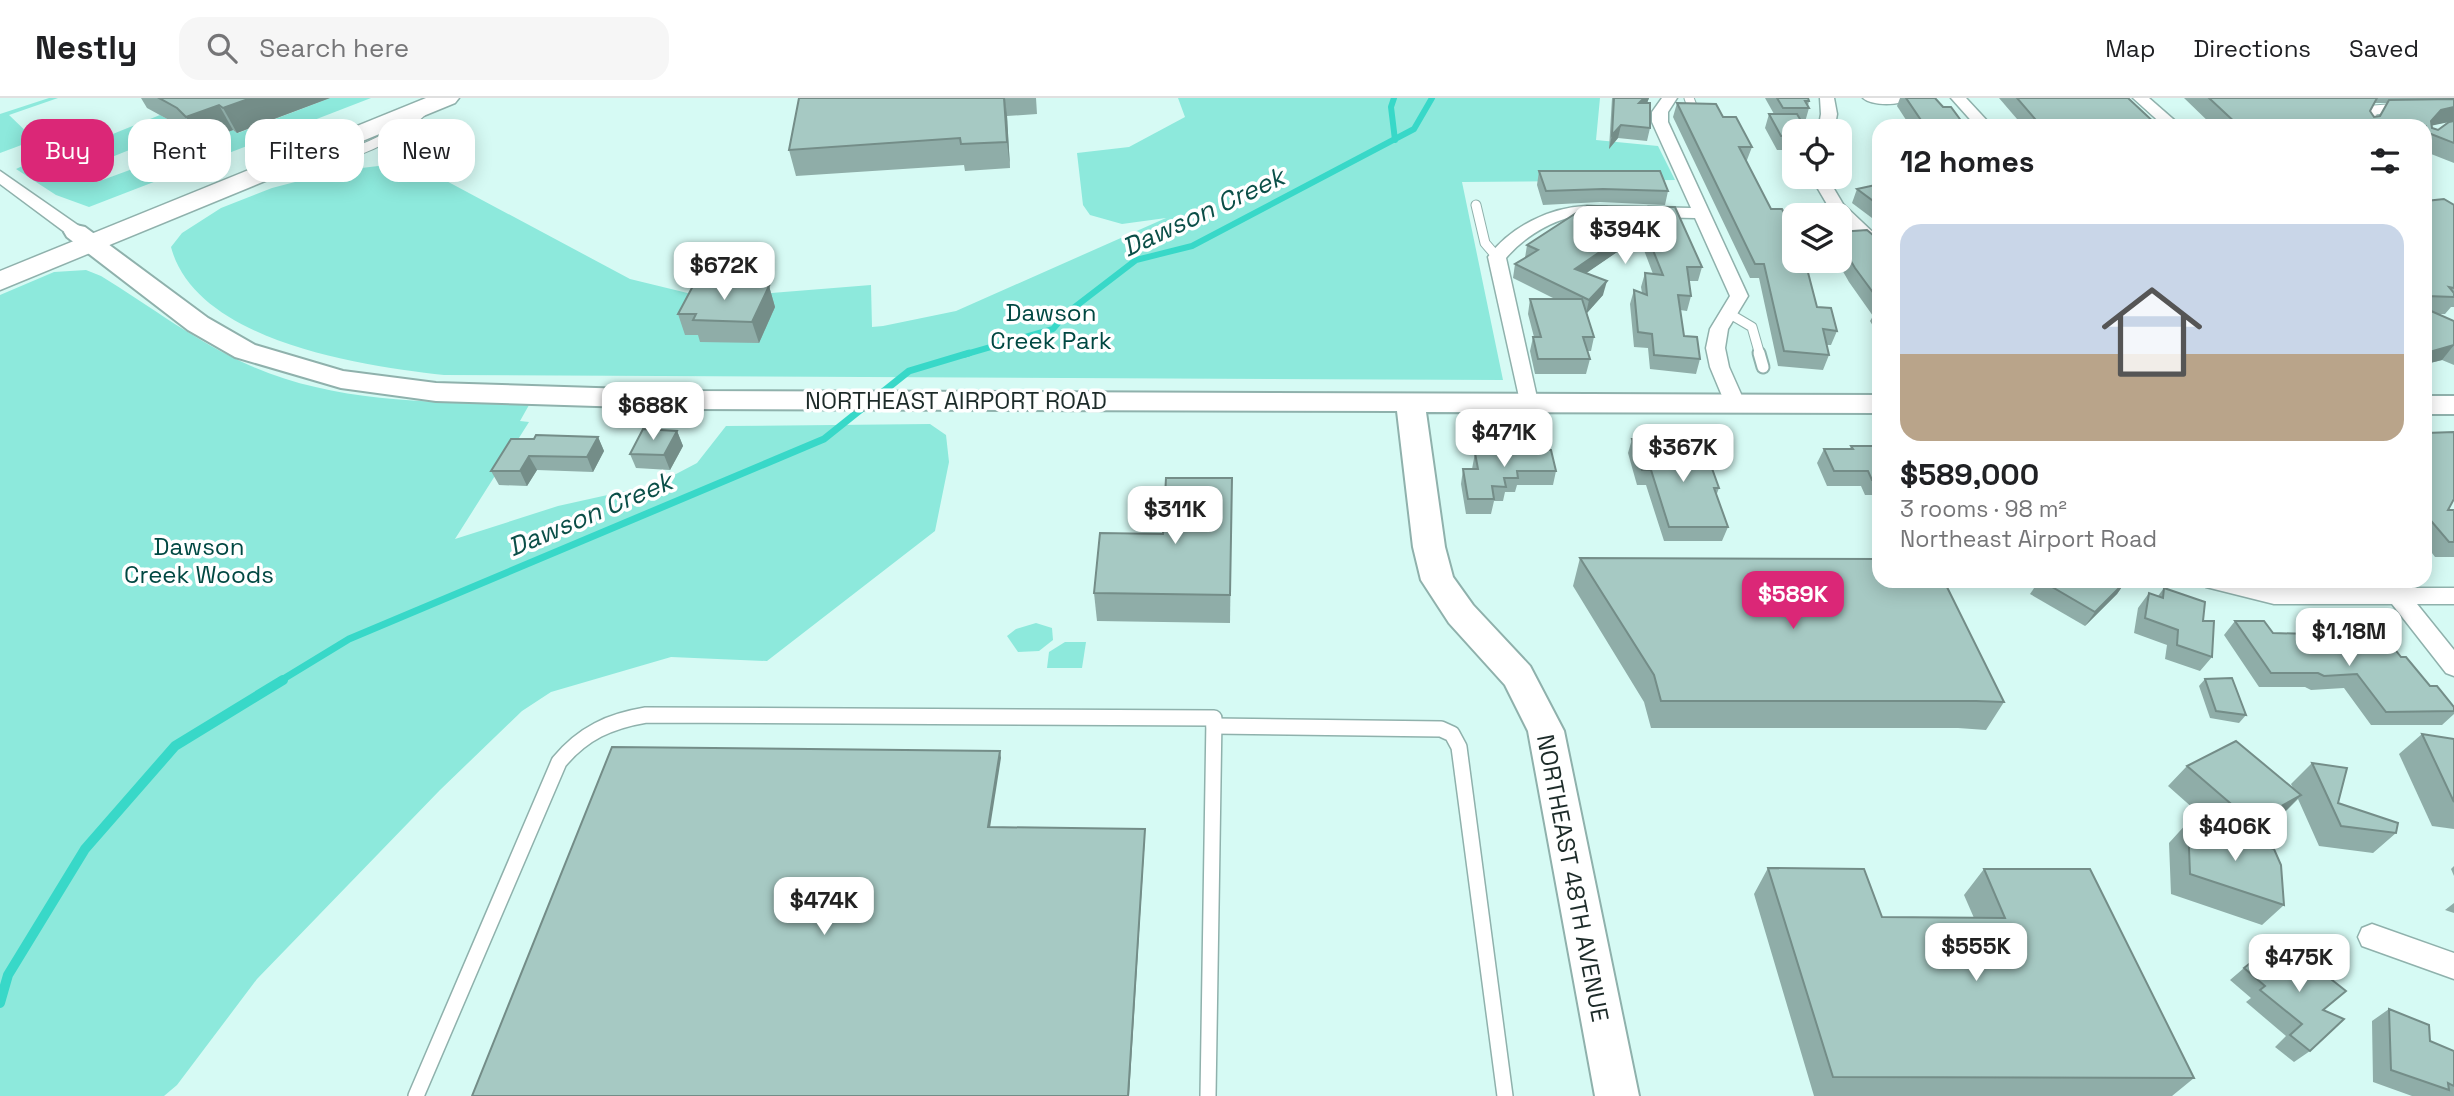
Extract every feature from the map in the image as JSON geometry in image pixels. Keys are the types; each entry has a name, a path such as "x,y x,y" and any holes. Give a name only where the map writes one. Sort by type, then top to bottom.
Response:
{"main road":[{"path":"0,261 84,238 275,170 429,101"},
{"path":"0,281 84,238 429,101"}],"street":[{"path":"1827,98 1828,119"},
{"path":"1870,98 1903,98"},
{"path":"1958,98 1978,119"},
{"path":"2140,98 2165,119"},
{"path":"1669,99 1660,112 1660,122 1739,296 1738,305 1720,329 1716,354 1735,403"},
{"path":"0,176 84,238"},
{"path":"1823,189 1838,212 1872,241"},
{"path":"1528,402 1497,257 1504,248 1556,216 1570,212 1702,213"},
{"name":"NORTHEAST AIRPORT ROAD","path":"84,238 198,324 227,342 269,360 341,379 436,392 692,400 1872,404"},
{"name":"NORTHEAST 48TH AVENUE","path":"1410,402 1429,547 1437,580 1461,614 1518,676 1546,731 1617,1096"},
{"path":"2432,405 2454,405"},
{"path":"2242,588 2273,596 2392,588 2454,596"},
{"path":"2392,588 2454,667"},
{"path":"2372,937 2454,966"}],"lane":[{"path":"1669,99 1694,104"},
{"path":"2370,119 2374,110 2413,108"},
{"path":"1476,205 1485,243 1497,257"},
{"path":"1730,314 1752,327 1763,367"},
{"path":"416,1096 559,762 574,742 594,727 646,715 1214,719 1208,1096"},
{"path":"1214,726 1441,729 1452,734 1459,747 1505,1096"}],"green space":[{"path":"49,98 58,98 9,115 21,127 21,145 0,153 0,114"},
{"path":"330,98 371,98 317,119 275,119"},
{"name":"Dawson Creek Park","path":"1178,98 1600,98 1596,140 1658,146 1675,180 1462,182 1503,380 444,375 329,356 247,327 213,306 187,279 171,247 182,233 221,208 272,188 295,182 364,182 364,168 378,166 378,182 448,182 630,279 708,298 871,285 872,327 883,326 956,311 1166,218 1122,224 1090,215 1083,205 1077,153 1129,147 1185,117"},
{"path":"160,115 167,119 150,119"},
{"path":"128,128 128,151 114,156 114,133"},
{"path":"245,130 245,147 231,152 231,131 238,133"},
{"path":"128,171 128,182 154,182 89,207 56,195 36,182 114,182 114,176"},
{"name":"Dawson Creek Woods","path":"86,270 101,276 174,324 231,357 284,378 318,388 388,399 529,405 520,421 529,422 455,539 558,506 657,484 697,463 726,426 930,424 946,435 949,462 935,531 767,661 671,657 551,692 522,711 440,790 257,979 177,1085 164,1096 0,1096 0,295 54,272"},
{"path":"1036,623 1052,628 1053,640 1039,651 1018,652 1007,636 1016,629"},
{"path":"1065,642 1086,642 1082,668 1047,668 1049,652"}],"building":[{"path":"159,98 251,98 223,108 219,105 186,117 177,108"},
{"path":"799,98 1004,98 1007,142 961,144 960,138 789,150"},
{"path":"1614,98 1644,98 1639,103 1650,103 1650,128 1621,125 1612,135"},
{"path":"1777,98 1808,98 1809,101 1805,101 1809,108 1783,108"},
{"path":"1906,98 1935,98 1943,107 1951,107 1960,119 1920,119"},
{"path":"2017,98 2128,98 2150,119 2035,119"},
{"path":"2209,98 2377,98 2370,111 2374,117 2380,116 2389,100 2454,99 2454,107 2441,110 2432,120 2232,119"},
{"path":"1677,103 1716,104 1723,117 1736,117 1752,147 1739,147 1771,209 1782,209 1782,273 1808,273 1817,307 1831,308 1837,331 1823,329 1829,355 1784,351 1764,264 1755,264"},
{"path":"1769,114 1797,114 1800,119 1782,119 1781,136"},
{"path":"2454,121 2454,143 2432,134 2432,128 2438,130"},
{"path":"1539,171 1660,171 1668,191 1546,191"},
{"path":"1872,186 1872,200 1857,189"},
{"path":"2444,199 2454,205 2454,288 2449,287 2454,297 2432,296 2432,200"},
{"path":"1587,206 1675,207 1702,267 1687,267 1691,296 1678,295 1684,336 1697,337 1700,359 1654,355 1652,334 1638,332 1634,290 1647,295 1645,273 1663,275 1642,223 1575,269 1607,281 1589,300 1515,264 1538,250 1527,245"},
{"path":"1867,230 1872,234 1872,291 1852,263 1852,231"},
{"path":"694,284 769,286 752,322 693,320 696,314 678,314"},
{"path":"1530,299 1582,299 1594,337 1583,337 1590,359 1538,359 1533,337 1541,337"},
{"path":"2432,311 2454,321 2454,345 2432,351"},
{"path":"643,429 677,431 664,455 630,454"},
{"path":"2454,432 2454,499 2448,510 2454,510 2454,542 2449,542 2432,522 2432,433"},
{"path":"536,435 598,437 587,457 529,456 520,471 491,471 511,439 534,439"},
{"path":"1632,439 1665,439 1668,448 1705,449 1719,488 1714,488 1728,527 1669,527 1651,470 1642,470"},
{"path":"1851,446 1872,446 1872,480 1868,471 1834,471 1824,449 1853,449"},
{"path":"1506,447 1551,450 1556,471 1517,471 1518,478 1504,478 1506,487 1492,486 1494,499 1468,499 1463,469 1478,469 1475,453 1497,453 1497,450 1507,450"},
{"path":"1166,478 1232,478 1230,595 1094,593 1100,533 1163,534"},
{"path":"1580,558 1872,559 1872,588 1947,588 2004,702 1661,701 1654,675"},
{"path":"2054,588 2119,588 2095,612"},
{"path":"2164,588 2205,602 2203,621 2214,621 2212,657 2177,645 2178,630 2145,618 2149,593 2163,598"},
{"path":"2235,621 2264,621 2273,633 2310,634 2320,648 2393,647 2401,657 2406,657 2430,686 2437,686 2454,707 2454,711 2386,712 2357,674 2324,676 2318,673 2271,673"},
{"path":"2232,678 2246,715 2216,711 2205,679"},
{"path":"2422,734 2454,739 2454,802"},
{"path":"2236,741 2301,795 2276,809 2282,814 2258,827 2187,766"},
{"path":"612,747 1000,751 988,827 1145,829 1128,1096 472,1096"},
{"path":"2312,763 2347,768 2338,803 2398,823 2396,833 2341,826"},
{"path":"2188,822 2274,849 2281,865 2284,905 2190,874"},
{"path":"1768,868 1864,869 1882,917 2005,918 1984,869 2090,869 2194,1078 1833,1077"},
{"path":"2273,945 2300,967 2308,961 2346,991 2323,1010 2344,1019 2310,1051 2290,1035 2302,1024 2260,990 2265,986 2244,968"},
{"path":"2389,1009 2429,1025 2430,1041 2454,1051 2454,1086 2448,1083 2449,1090 2391,1070"}],"waterway":[{"path":"1394,98 1391,107 1395,139"},
{"name":"Dawson Creek","path":"1395,139 1414,129 1432,98"},
{"name":"Dawson Creek","path":"963,355 1053,329 1067,313 1136,260 1192,246 1395,139"},
{"name":"Dawson Creek","path":"280,681 349,639 824,439 909,371 969,353"},
{"name":"Dawson Creek","path":"0,1003 8,975 85,849 175,746 283,680"}]}
